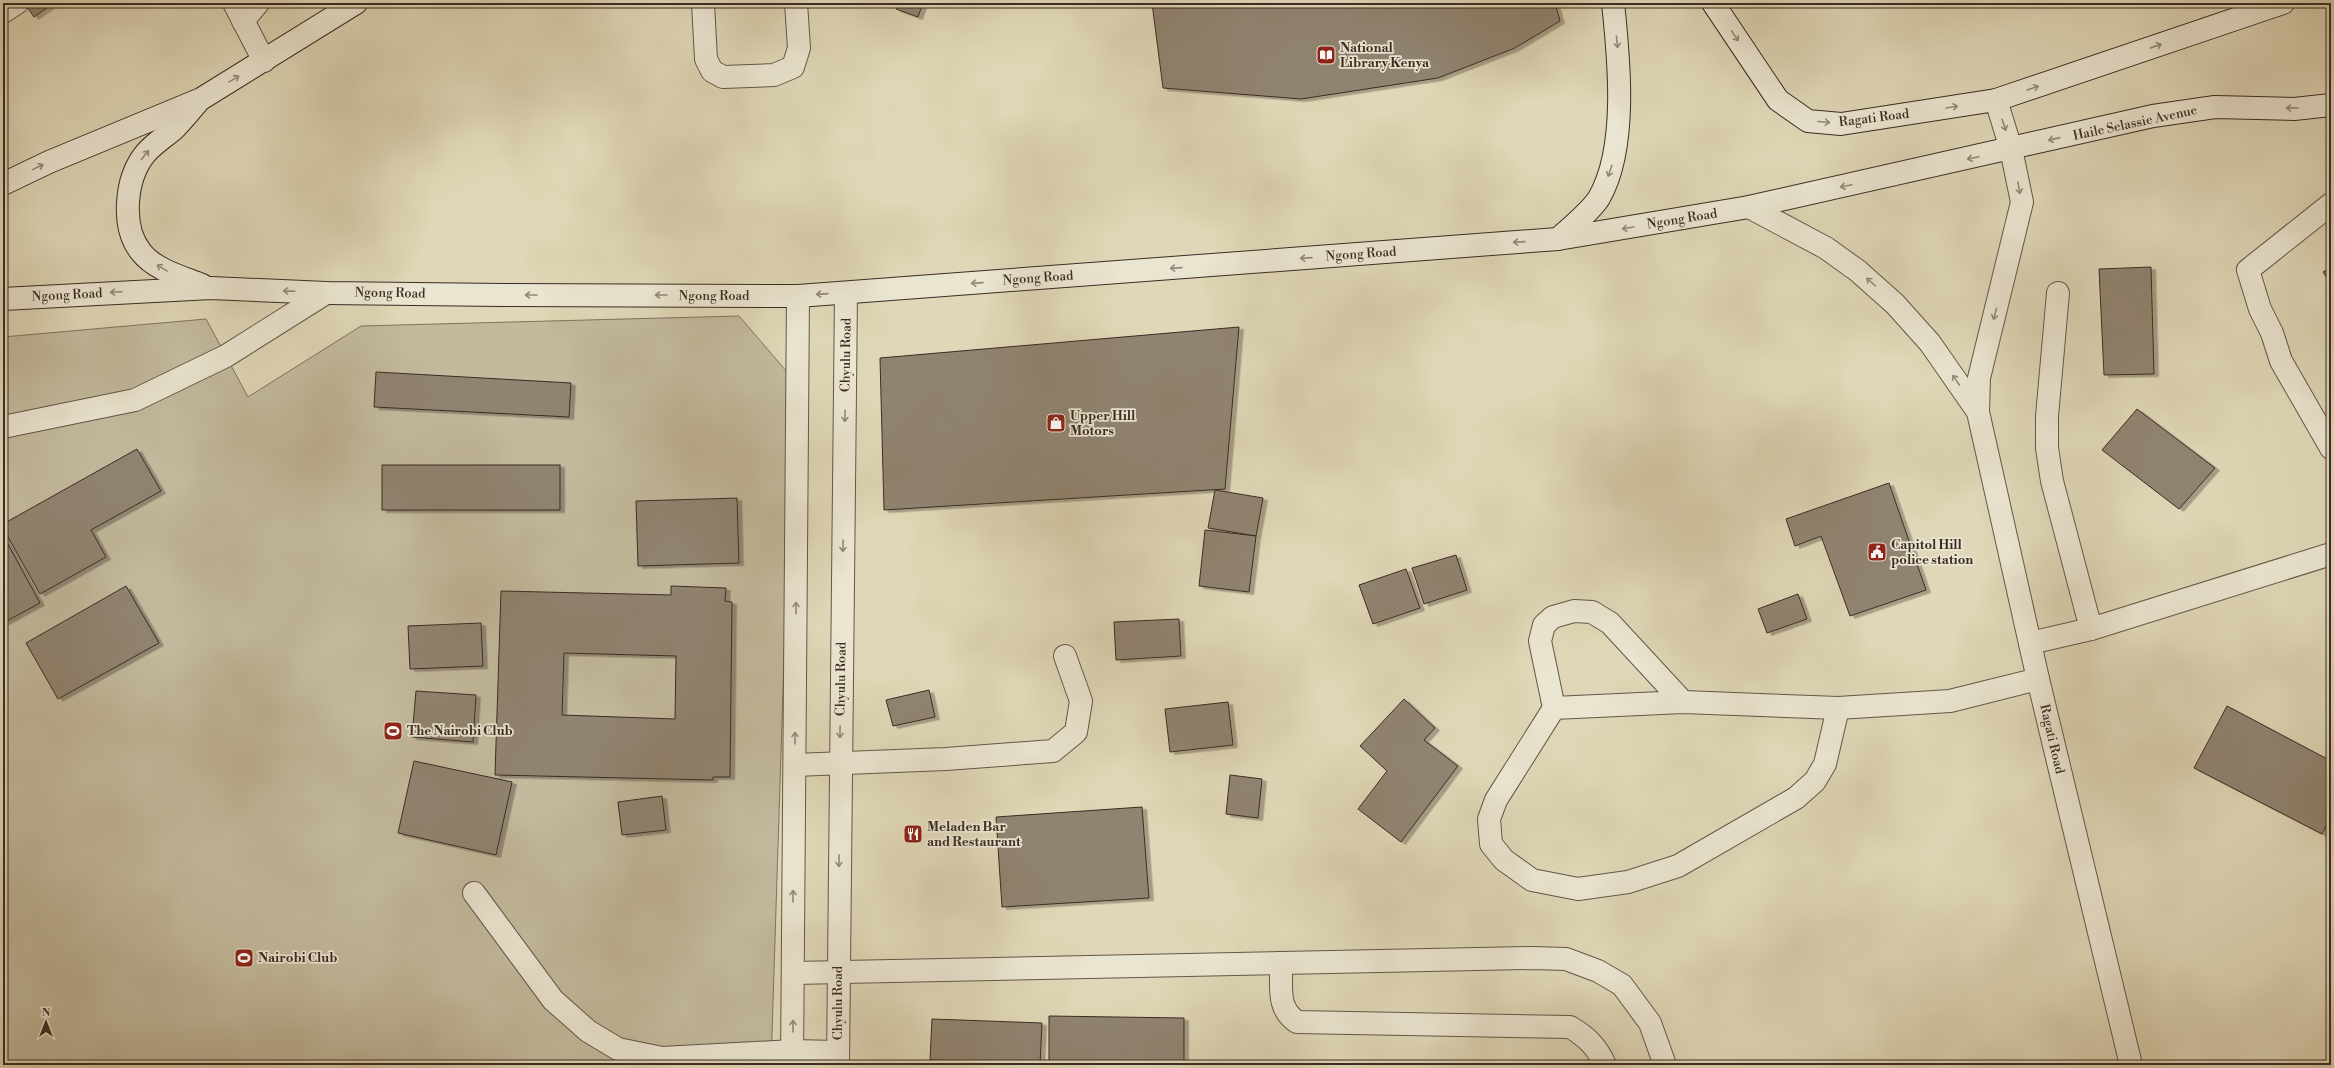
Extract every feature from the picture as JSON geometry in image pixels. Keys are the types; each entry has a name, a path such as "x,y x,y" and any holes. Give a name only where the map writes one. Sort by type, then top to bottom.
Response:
{"street":[{"path":"3,12 17,3"},
{"path":"258,3 238,12 264,60"},
{"path":"3,184 49,162 201,99 356,3"},
{"path":"703,3 706,59 712,71 723,77 774,75 793,67 799,48 796,3"},
{"path":"1558,239 1598,199 1612,169 1616,145 1620,62 1613,3"},
{"name":"Ragati Road","path":"1713,3 1778,100 1808,121 1841,124 1996,100"},
{"path":"2012,150 1996,100 2283,3"},
{"path":"201,99 174,128 145,155 132,180 128,216 132,234 141,253 163,270 211,288"},
{"name":"Haile Selassie Avenue","path":"2012,150 2153,116 2214,107 2294,109 2331,105"},
{"name":"Ngong Road","path":"3,299 211,288 326,292 798,296 1558,239 1749,208 2012,150"},
{"name":"Ragati Road","path":"2012,150 2022,202 1979,378 1978,412 2038,679 2131,1065"},
{"path":"2331,204 2248,270 2260,309 2272,332 2281,361 2331,448"},
{"name":"Ragati Road","path":"1749,208 1826,248 1858,271 1895,304 1930,343 1978,412"},
{"path":"3,427 136,400 226,356 326,292"},
{"name":"Chyulu Road","path":"838,1058 837,972 846,292"},
{"path":"2058,292 2046,416 2046,448 2052,481 2091,629"},
{"path":"792,1058 798,296"},
{"path":"2030,642 2091,629 2331,554"},
{"path":"1683,702 1610,623 1592,612 1574,611 1553,617 1544,625 1540,641 1554,708 1496,800 1489,819 1491,844 1504,860 1532,880 1578,889 1628,882 1678,866 1796,798 1815,781 1825,764 1838,708"},
{"path":"794,765 840,764 1053,751 1076,732 1081,701 1065,656"},
{"path":"1554,708 1683,702 1838,708 1950,700 2038,679"},
{"path":"474,893 553,1000 588,1031 618,1049 662,1058 838,1058"},
{"path":"793,972 1524,958 1566,959 1598,971 1622,985 1650,1023 1665,1065"},
{"path":"1281,963 1282,1005 1288,1016 1297,1022 1570,1027 1585,1036 1599,1050 1604,1065"}],"shaded area":[{"name":"The Nairobi Club","path":"739,316 793,379 771,1065 3,1065 3,337 206,319 248,397 361,326"}],"building":[{"path":"24,3 54,3 34,17"},
{"path":"898,3 923,3 918,17 896,9"},
{"name":"National Library Kenya","path":"1152,3 1555,3 1560,21 1515,48 1438,78 1301,99 1163,88"},
{"path":"2151,267 2154,374 2104,375 2099,269"},
{"path":"2331,267 2331,284 2323,272"},
{"name":"Upper Hill Motors","path":"1239,327 1225,489 884,510 880,358"},
{"path":"376,372 571,383 569,417 374,407"},
{"path":"2137,409 2215,468 2179,509 2102,450"},
{"path":"137,449 161,491 91,530 106,557 40,594 3,528 3,524"},
{"path":"382,465 560,465 560,510 382,510"},
{"path":"1889,483 1926,590 1850,616 1821,536 1795,546 1786,519"},
{"path":"1215,490 1263,498 1256,536 1208,528"},
{"path":"737,498 739,563 638,566 636,501"},
{"path":"1205,530 1256,536 1249,592 1199,586"},
{"path":"3,535 40,603 3,623"},
{"path":"1456,555 1467,590 1424,604 1412,568"},
{"path":"1406,569 1420,608 1373,624 1359,585"},
{"path":"126,586 159,643 58,699 26,643"},
{"path":"671,586 726,588 725,601 732,602 730,777 713,777 713,780 495,775 501,591 671,595","holes":["564,653 676,656 675,719 562,715"]},
{"path":"1798,594 1807,619 1767,633 1758,609"},
{"path":"1179,619 1181,656 1116,660 1114,622"},
{"path":"481,623 483,666 410,669 408,626"},
{"path":"929,690 935,717 893,726 886,700"},
{"path":"416,691 476,695 473,742 412,737"},
{"path":"1404,699 1435,728 1424,740 1458,766 1401,842 1358,809 1387,771 1360,746"},
{"path":"1228,702 1233,745 1170,752 1165,709"},
{"path":"2227,706 2331,761 2331,816 2322,834 2194,768"},
{"path":"414,761 512,782 496,855 398,833"},
{"path":"1230,775 1262,779 1258,818 1226,814"},
{"path":"662,796 666,830 622,835 618,802"},
{"path":"1142,807 1149,898 1002,907 996,817"},
{"path":"1049,1016 1184,1018 1184,1065 1049,1065"},
{"path":"932,1019 1042,1023 1040,1065 1005,1065 1005,1062 930,1060"}],"place":[{"name":"National Library Kenya","path":"1326,55"},
{"name":"Upper Hill Motors","path":"1056,423"},
{"name":"Capitol Hill police station","path":"1877,552"},
{"name":"The Nairobi Club","path":"393,731"},
{"name":"Meladen Bar and Restaurant","path":"913,834"},
{"name":"Nairobi Club","path":"244,958"}]}
